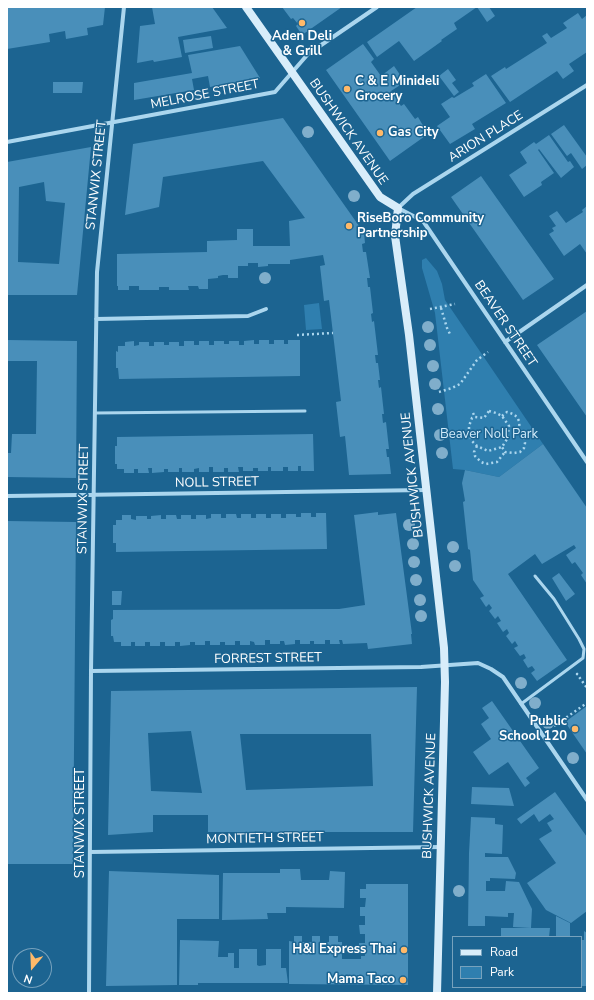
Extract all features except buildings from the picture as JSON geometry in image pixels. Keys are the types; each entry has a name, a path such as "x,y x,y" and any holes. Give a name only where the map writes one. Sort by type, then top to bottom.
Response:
{"main road":[{"name":"BUSHWICK AVENUE","path":"246,7 380,197 398,208 395,236 409,334 445,666 437,993"}],"street":[{"name":"STANWIX STREET","path":"89,993 91,671 97,272 124,7"},
{"name":"MELROSE STREET","path":"7,142 275,92 308,54 377,7"},
{"name":"ARION PLACE","path":"398,208 413,194 587,86"},
{"name":"BEAVER STREET","path":"398,208 423,221 587,462"},
{"path":"505,342 587,285"},
{"path":"96,319 248,316 266,309"},
{"name":"NOLL STREET","path":"7,496 426,490"},
{"name":"FORREST STREET","path":"91,671 445,666 478,663 491,668 503,677 587,800"},
{"name":"MONTIETH STREET","path":"90,852 441,847"}],"lane":[{"path":"95,412 305,411"},
{"path":"521,704 583,658 584,649 554,599 535,576"}],"path":[{"path":"416,235 412,232 417,229"},
{"path":"430,309 455,304"},
{"path":"441,308 450,334"},
{"path":"297,335 333,333"},
{"path":"439,392 460,384 477,360 488,352"},
{"path":"489,410 502,416 509,426 507,439 502,447 488,451 477,446 472,441 469,433 469,426 472,418 484,418 489,410"},
{"path":"502,416 507,412 517,417 520,432 525,443 524,448 520,452 506,452 502,447"},
{"path":"473,413 475,417"},
{"path":"477,446 474,452 475,456 481,462 486,464 497,462 506,452"},
{"path":"581,672 577,674 587,688"},
{"path":"554,726 587,703"}],"green space":[{"name":"Beaver Noll Park","path":"426,258 437,271 442,284 445,300 543,444 499,477 453,469 435,313 422,268 422,260"},
{"path":"319,303 322,329 306,330 304,305"}],"place":[{"name":"Aden Deli & Grill","path":"302,23"},
{"name":"C & E Minideli Grocery","path":"347,89"},
{"name":"Gas City","path":"380,133"},
{"name":"RiseBoro Community Partnership","path":"349,226"},
{"name":"Public School 120","path":"575,729"},
{"name":"H&I Express Thai","path":"404,950"},
{"name":"Mama Taco","path":"403,980"}]}
